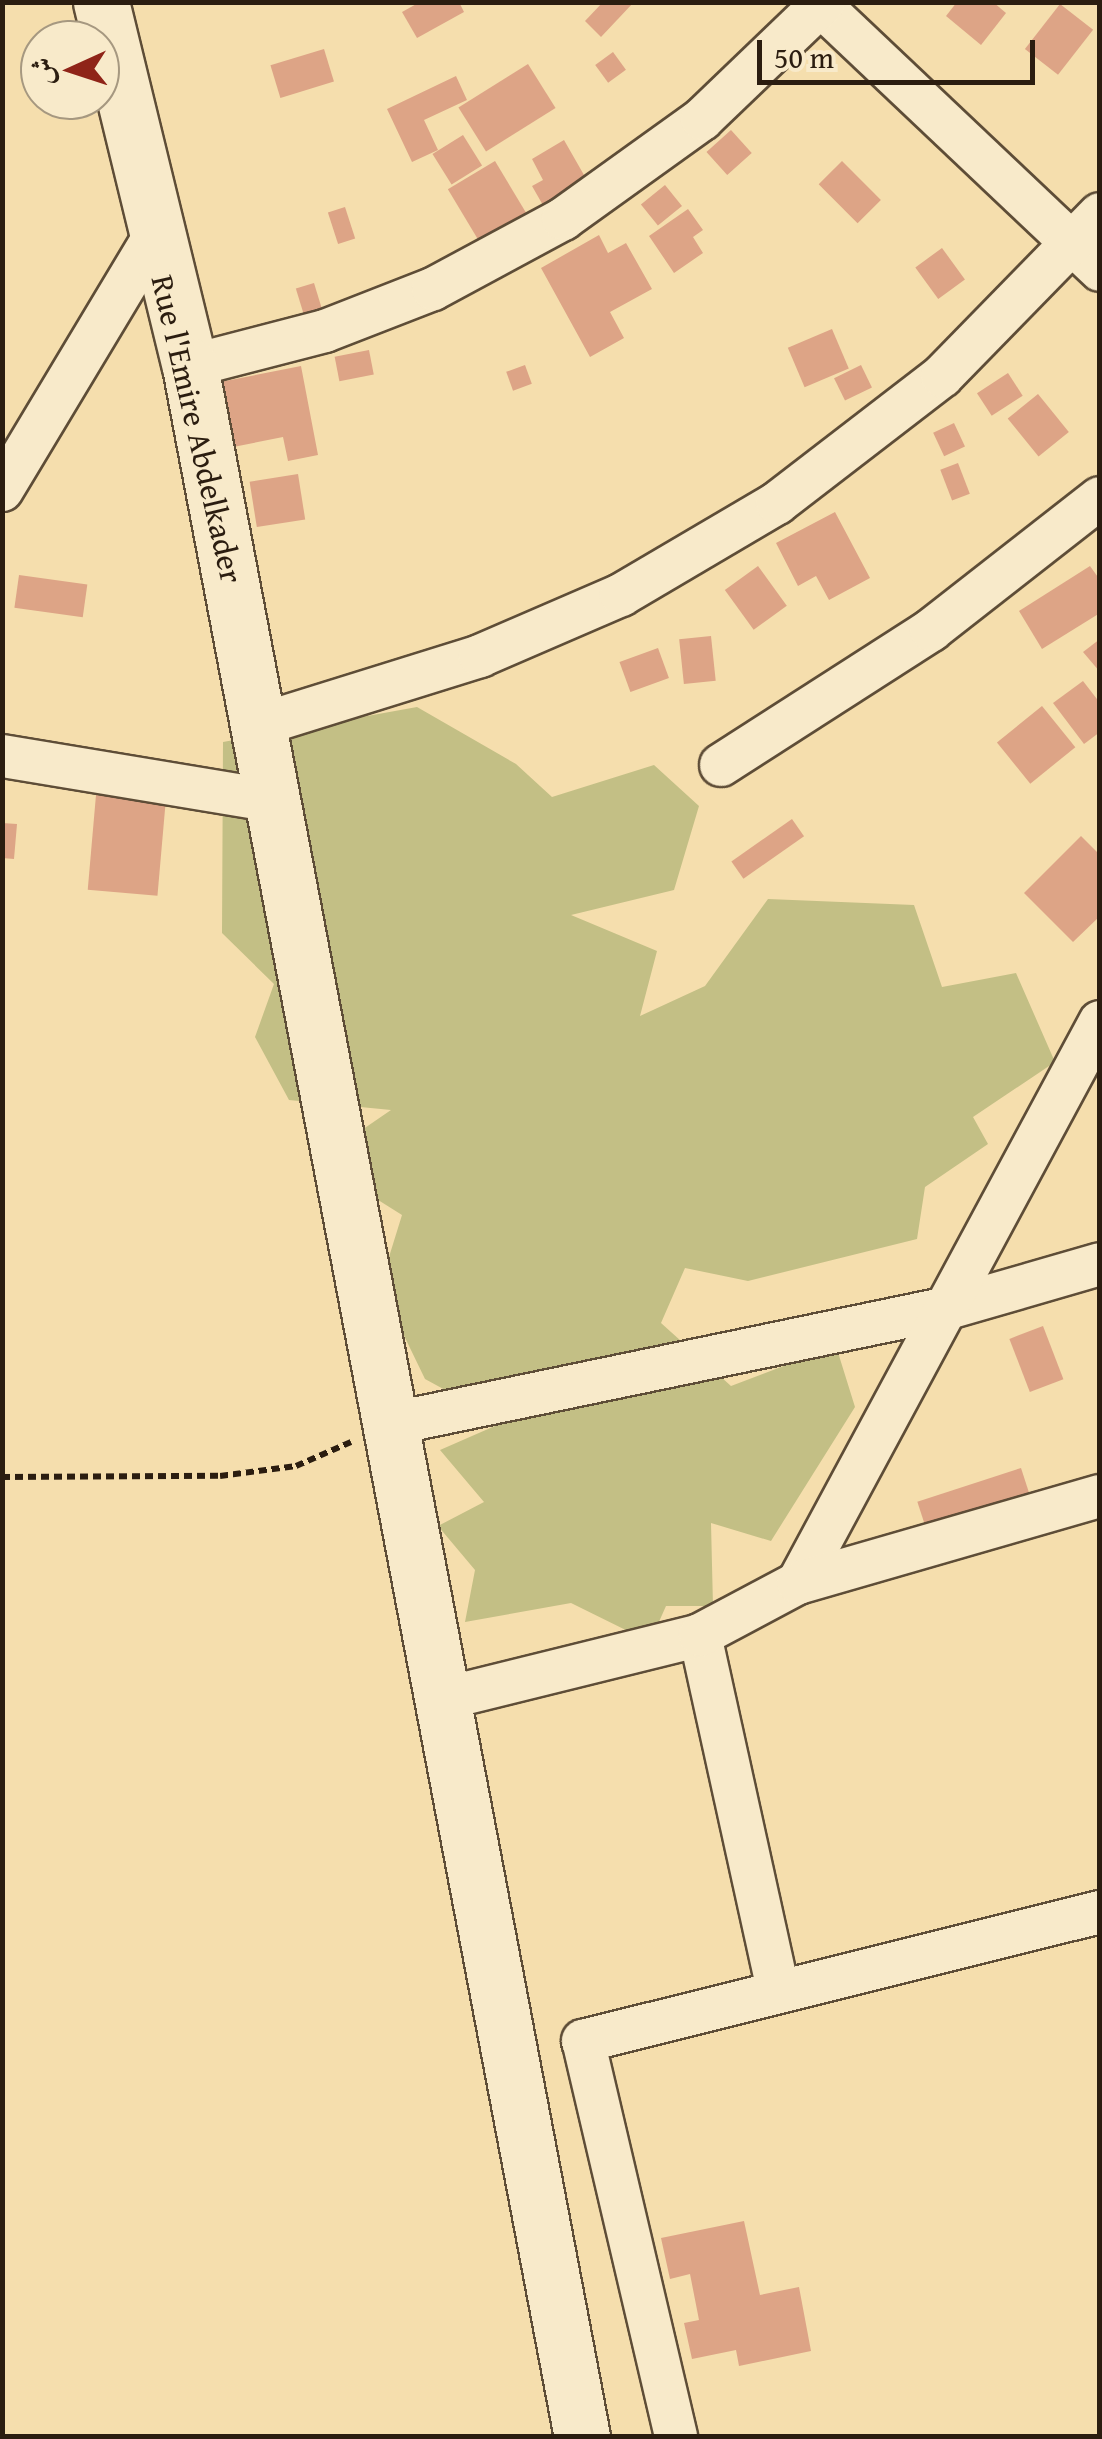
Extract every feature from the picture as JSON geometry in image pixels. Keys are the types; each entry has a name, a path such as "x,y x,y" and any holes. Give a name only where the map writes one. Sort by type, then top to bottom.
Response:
{"main road":[{"name":"Rue l'Emire Abdelkader","path":"108,4 153,239 190,366 258,725 267,800 395,1423 582,2436"}],"street":[{"path":"190,366 325,331 433,289 564,219 702,119 821,4 1091,243 942,376 807,480 621,595 480,656 258,725"},
{"path":"2,490 153,239"},
{"path":"721,765 931,630 1100,498"},
{"path":"2,756 267,800"},
{"path":"798,1583 1100,1022"},
{"path":"395,1423 948,1308 1100,1264"},
{"path":"446,1698 700,1634 798,1583 1100,1496"},
{"path":"700,1634 778,1990"},
{"path":"676,2436 582,2041 1100,1912"}],"path":[{"path":"2,1477 220,1476 296,1466 395,1423"}],"shaded area":[{"path":"417,707 516,764 552,797 654,765 699,806 674,890 571,915 657,951 640,1016 705,986 768,899 914,905 942,987 1016,973 1055,1062 973,1117 988,1144 925,1187 917,1239 748,1281 685,1268 661,1323 731,1386 836,1346 855,1407 771,1541 711,1523 713,1606 666,1606 650,1642 571,1603 465,1622 475,1570 438,1526 484,1502 440,1450 504,1422 425,1379 380,1286 402,1215 367,1193 356,1134 391,1110 289,1100 255,1037 274,984 222,933 223,742"}],"building":[{"path":"420,2 459,2 464,12 417,38 402,12"},
{"path":"603,2 634,2 601,37 585,21"},
{"path":"957,2 993,2 1006,13 981,45 946,16"},
{"path":"1060,4 1093,30 1058,75 1025,49"},
{"path":"324,49 334,82 280,98 270,65"},
{"path":"613,52 626,70 608,83 595,65"},
{"path":"528,64 556,108 486,152 458,107"},
{"path":"456,76 467,100 424,120 438,150 412,162 387,109"},
{"path":"731,130 752,153 727,175 706,152"},
{"path":"463,135 482,166 452,185 432,154"},
{"path":"564,140 588,182 544,207 532,186 543,180 532,159"},
{"path":"495,161 532,223 485,251 448,189"},
{"path":"842,161 881,200 858,223 819,184"},
{"path":"665,185 682,206 658,225 641,205"},
{"path":"345,207 355,238 338,244 328,213"},
{"path":"688,209 703,230 693,237 703,253 674,273 649,236"},
{"path":"599,235 608,253 626,243 652,289 610,312 624,338 590,357 541,268"},
{"path":"942,248 965,280 938,299 915,267"},
{"path":"314,283 322,310 304,315 296,289"},
{"path":"832,329 849,369 805,387 788,348"},
{"path":"369,350 374,375 339,381 335,357"},
{"path":"525,365 532,384 513,391 506,372"},
{"path":"861,365 872,387 845,401 834,378"},
{"path":"301,366 318,455 288,461 283,437 218,450 205,385"},
{"path":"1008,373 1023,396 992,416 977,393"},
{"path":"1038,394 1069,432 1039,457 1008,419"},
{"path":"954,423 965,447 944,456 933,433"},
{"path":"958,463 970,494 952,501 940,470"},
{"path":"298,474 305,519 257,527 250,482"},
{"path":"835,512 870,578 829,600 816,576 798,586 776,543"},
{"path":"758,566 787,606 754,630 725,590"},
{"path":"1090,566 1100,580 1100,613 1042,649 1019,611"},
{"path":"19,575 87,585 83,617 14,608"},
{"path":"711,636 716,681 684,684 679,639"},
{"path":"1100,639 1100,672 1083,652"},
{"path":"658,648 669,678 630,692 619,662"},
{"path":"1083,681 1100,703 1100,732 1084,744 1053,703"},
{"path":"1042,706 1075,747 1030,784 997,743"},
{"path":"96,795 166,801 157,896 88,890"},
{"path":"792,819 804,836 743,879 731,861"},
{"path":"2,823 17,824 14,859 2,858"},
{"path":"1081,836 1100,855 1100,916 1073,942 1024,893"},
{"path":"1043,1326 1063,1379 1030,1392 1009,1339"},
{"path":"1021,1468 1032,1502 928,1536 917,1502"},
{"path":"744,2221 760,2295 799,2287 811,2351 739,2366 736,2350 692,2359 684,2323 699,2320 690,2274 670,2279 661,2238"}]}
